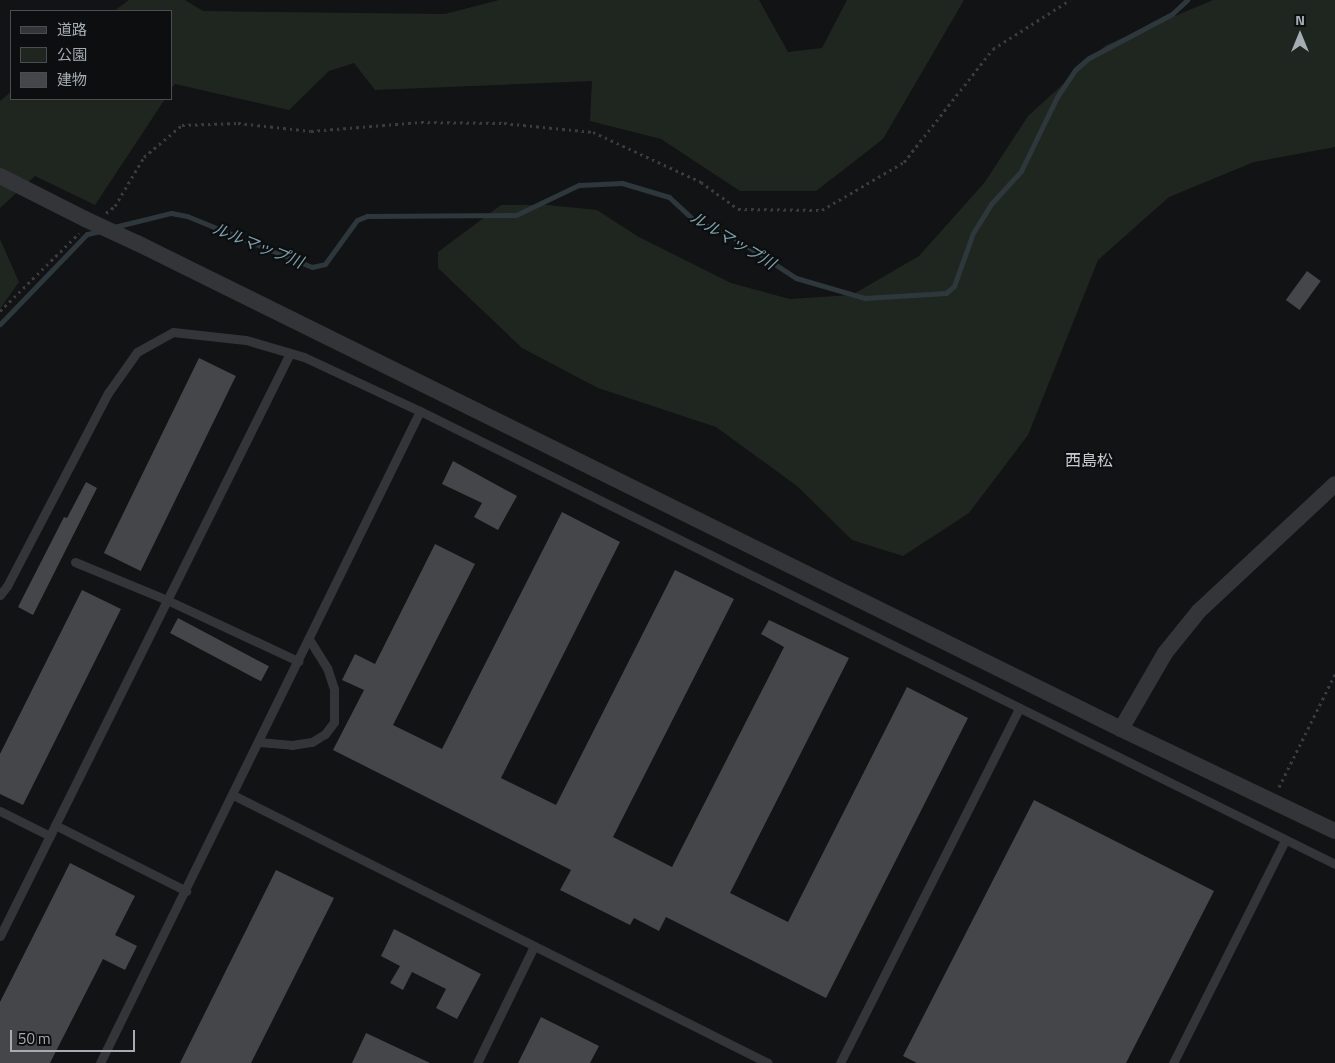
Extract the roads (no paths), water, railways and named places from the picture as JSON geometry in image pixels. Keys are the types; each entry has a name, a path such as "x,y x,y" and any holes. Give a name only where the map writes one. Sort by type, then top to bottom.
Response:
{"street":[{"path":"0,176 1121,729 1335,831"},
{"path":"1121,729 1165,653 1199,611 1335,484"}],"lane":[{"path":"0,595 108,393 137,352 173,332 246,340 290,354 420,411 1335,864"},
{"path":"0,936 290,354"},
{"path":"100,1063 420,411"},
{"path":"75,562 167,600 298,661"},
{"path":"259,742 292,745 312,742 326,734 334,722 334,689 327,668 309,640"},
{"path":"840,1063 1019,708"},
{"path":"233,795 768,1063"},
{"path":"0,811 50,836"},
{"path":"56,825 186,890"},
{"path":"1173,1063 1285,840"},
{"path":"477,1063 534,946"}],"waterway":[{"name":"ルルマップ川","path":"114,227 171,213 187,216 312,267 325,264 357,220 367,216 516,215 579,185 622,183 669,197 694,220 733,237 796,278 865,298 946,293 954,286 973,233 991,204 1021,171 1057,97 1075,70 1089,58 1172,14 1187,0"},
{"name":"ルルマップ川","path":"0,324 87,234 101,231"}],"district":[{"name":"西島松","path":"1089,460"}]}
